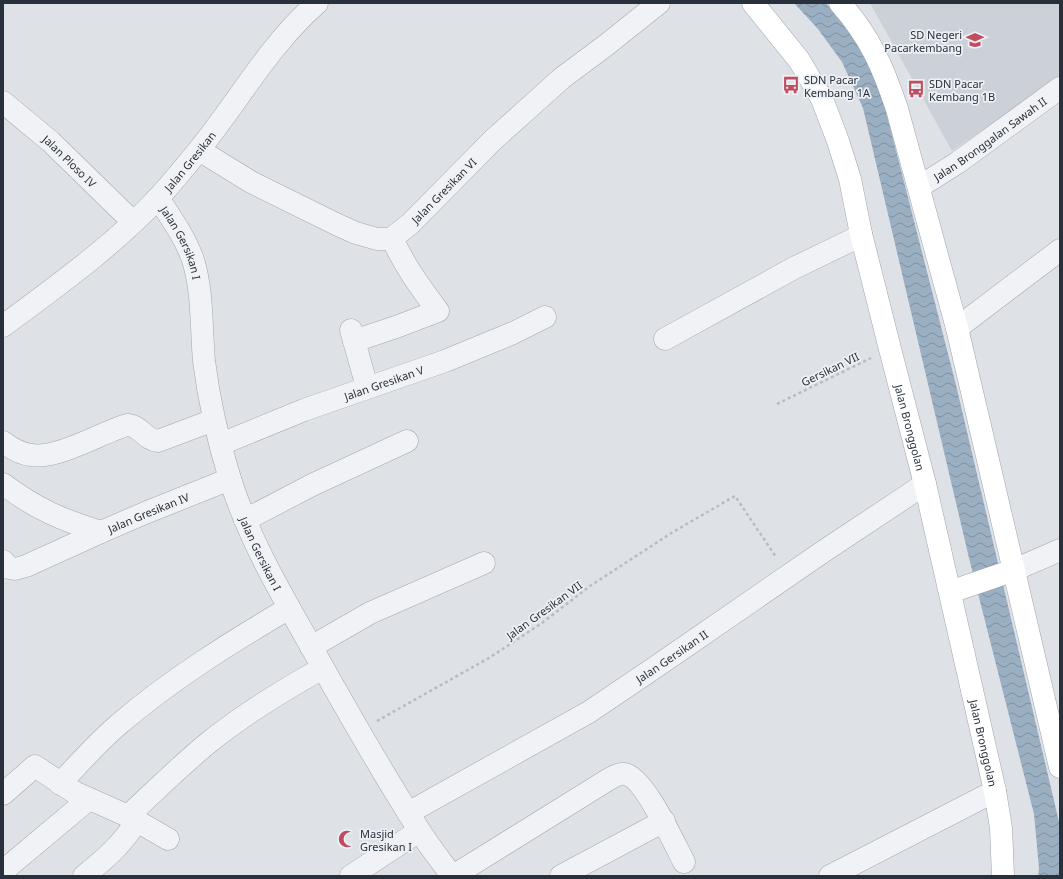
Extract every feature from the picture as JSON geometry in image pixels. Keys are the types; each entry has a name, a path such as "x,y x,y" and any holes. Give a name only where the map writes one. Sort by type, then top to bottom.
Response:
{"main road":[{"name":"Jalan Bronggolan","path":"753,3 799,60 822,99 838,141 850,179 861,234 952,591 996,791 1001,828 1003,876"},
{"path":"840,3 870,44 886,77 897,109 957,328 1010,571 1060,766"},
{"path":"952,591 1010,571"}],"street":[{"name":"Jalan Gresikan","path":"3,326 105,248 158,198 199,150 264,61 304,14 316,3"},
{"name":"Jalan Gresikan VI","path":"392,238 410,224 494,139 562,78 659,3"},
{"name":"Jalan Bronggalan Sawah II","path":"919,187 957,163 1060,88"},
{"name":"Jalan Ploso IV","path":"3,102 51,142 133,222"},
{"path":"199,150 257,185 338,225 356,233 377,239 392,238 409,271 438,311 396,327 352,335 367,387"},
{"name":"Jalan Gersikan I","path":"158,198 186,243 193,261 200,302 205,369 214,420 230,479 245,520 289,608 359,731 414,822 453,876"},
{"path":"665,339 794,268 852,240 861,234"},
{"path":"957,328 1060,250"},
{"name":"Jalan Gresikan V","path":"220,444 304,410 445,361 513,333 545,317"},
{"path":"3,442 26,454 40,455 66,449 127,425 135,427 151,440 158,441 214,420"},
{"path":"245,520 407,441"},
{"name":"Jalan Gresikan IV","path":"7,492 69,523 101,532 230,479"},
{"name":"Jalan Gersikan II","path":"351,876 414,822 589,712 925,484"},
{"path":"4,564 12,569 26,566 101,532"},
{"path":"1010,571 1060,550"},
{"path":"311,647 370,612 484,563"},
{"path":"60,784 99,743 133,713 206,660 289,608"},
{"path":"84,876 117,847 126,837 133,818 168,778 202,748 238,720 270,699 323,668"},
{"path":"3,794 35,766 60,784 89,799 133,818 168,839"},
{"path":"453,876 606,781 620,774 628,774 642,789 664,821 684,862"},
{"path":"830,876 996,791"},
{"path":"3,870 89,799"},
{"path":"560,876 664,821"}],"path":[{"name":"Gersikan VII","path":"777,404 890,349"},
{"name":"Jalan Gresikan VII","path":"359,731 489,658 542,623 590,586 673,532 735,496 788,576"}],"shaded area":[{"name":"SD Negeri Pacarkembang","path":"870,3 1060,3 1060,77 952,151"}],"water":[{"path":"794,3 826,3 866,56 879,84 956,385 1060,826 1060,876 1038,876 1039,868 1034,814 969,558 863,108 842,62 818,29"}],"place":[{"name":"SD Negeri Pacarkembang","path":"975,40"},
{"name":"SDN Pacar Kembang 1A","path":"791,85"},
{"name":"SDN Pacar Kembang 1B","path":"916,89"},
{"name":"Masjid Gresikan I","path":"347,839"}]}
